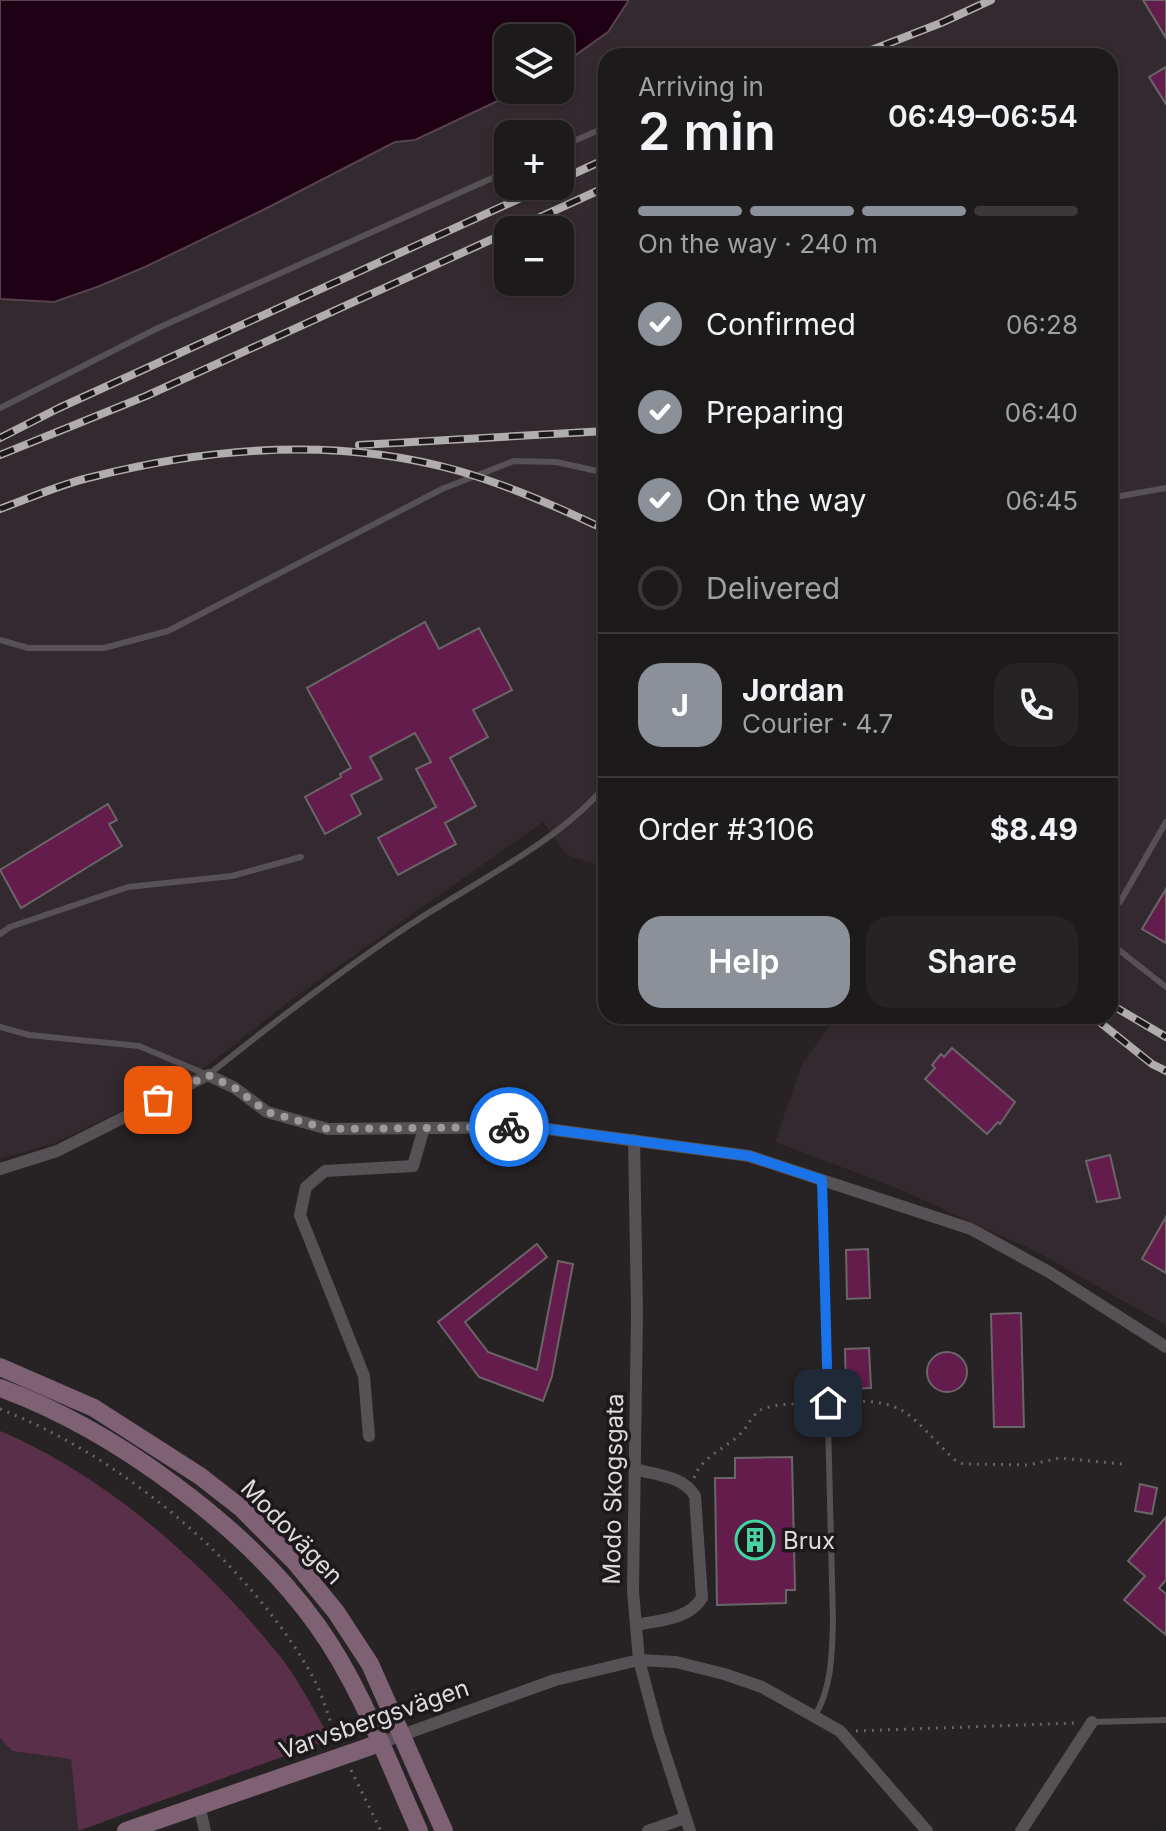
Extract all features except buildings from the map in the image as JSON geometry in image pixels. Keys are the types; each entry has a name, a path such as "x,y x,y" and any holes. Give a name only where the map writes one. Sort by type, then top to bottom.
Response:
{"main road":[{"name":"Modovägen","path":"0,1367 94,1408 200,1476 241,1508 296,1563 336,1612 370,1664 444,1831"},
{"name":"Modovägen","path":"0,1388 81,1424 185,1495 279,1579 317,1625 349,1677 419,1831"},
{"name":"Varvsbergsvägen","path":"126,1831 380,1743"}],"street":[{"path":"0,1169 57,1151 208,1075 235,1088 267,1112 328,1129 533,1127 749,1156 971,1229 1049,1272 1166,1347"},
{"path":"369,1436 364,1376 300,1215 306,1187 325,1171 413,1166 424,1128"},
{"name":"Modo Skogsgata","path":"634,1140 637,1312 633,1591 639,1660 690,1831"},
{"path":"635,1469 681,1482 691,1488 695,1496 702,1598 697,1607 686,1615 636,1625"},
{"name":"Varvsbergsvägen","path":"380,1743 555,1680 639,1660 676,1662 762,1687 840,1731 927,1831"},
{"path":"1021,1831 1092,1722"},
{"path":"199,1804 205,1831"},
{"path":"648,1831 685,1818"}],"lane":[{"path":"574,141 598,130"},
{"path":"0,408 158,328 494,177"},
{"path":"0,640 28,648 104,648 168,631 442,489 514,461 556,462 598,471"},
{"path":"1118,497 1166,488"},
{"path":"0,1027 29,1035 139,1046 208,1075 302,1000 563,825 598,792"},
{"path":"1120,902 1166,822"},
{"path":"0,934 10,927 128,887 232,876 301,857"},
{"path":"1118,949 1166,987"},
{"path":"815,1716 824,1702 832,1658 822,1180"},
{"path":"1092,1722 1166,1720"}],"path":[{"path":"691,1488 697,1470 737,1438 759,1410 776,1405 860,1400 897,1405 963,1464 1028,1465 1060,1458 1122,1464"},
{"path":"0,1409 59,1438 145,1489 203,1541 267,1608 315,1680 345,1755 381,1831"},
{"path":"840,1731 1092,1722"}],"shaded area":[{"path":"0,0 629,0 608,32 574,56 574,24 494,24 494,103 415,140 395,142 265,209 97,287 54,302 0,299"},
{"path":"629,0 1166,0 1166,1325 1035,1251 892,1186 775,1142 802,1064 831,1024 1118,1024 1118,48 598,48 598,865 567,855 543,822 291,1000 197,1074 55,1143 0,1159 0,299 54,302 97,287 265,209 396,142 415,140 494,103 574,104 574,56 608,32"},
{"path":"0,1431 80,1473 118,1499 190,1559 224,1592 283,1660 331,1739 78,1831 71,1759 12,1751 0,1738"},
{"path":"0,1738 12,1751 71,1758 78,1831 0,1831"}],"railway":[{"path":"877,48 991,0"},
{"path":"574,174 598,163"},
{"path":"543,216 598,191"},
{"path":"0,438 59,408 516,200"},
{"path":"0,455 146,396 494,238"},
{"path":"359,445 598,431"},
{"path":"0,509 69,483 137,467 229,453 322,450 414,460 459,471 497,483 598,526"},
{"path":"1118,1009 1166,1037"},
{"path":"1102,1024 1152,1064 1166,1071"}],"way so far":[{"path":"158,1100 208,1075 235,1088 267,1112 328,1129 509,1127"}],"place":[{"name":"Brux","path":"755,1540"}],"route":[{"path":"509,1127 533,1127 749,1156 822,1180 828,1403"}]}
